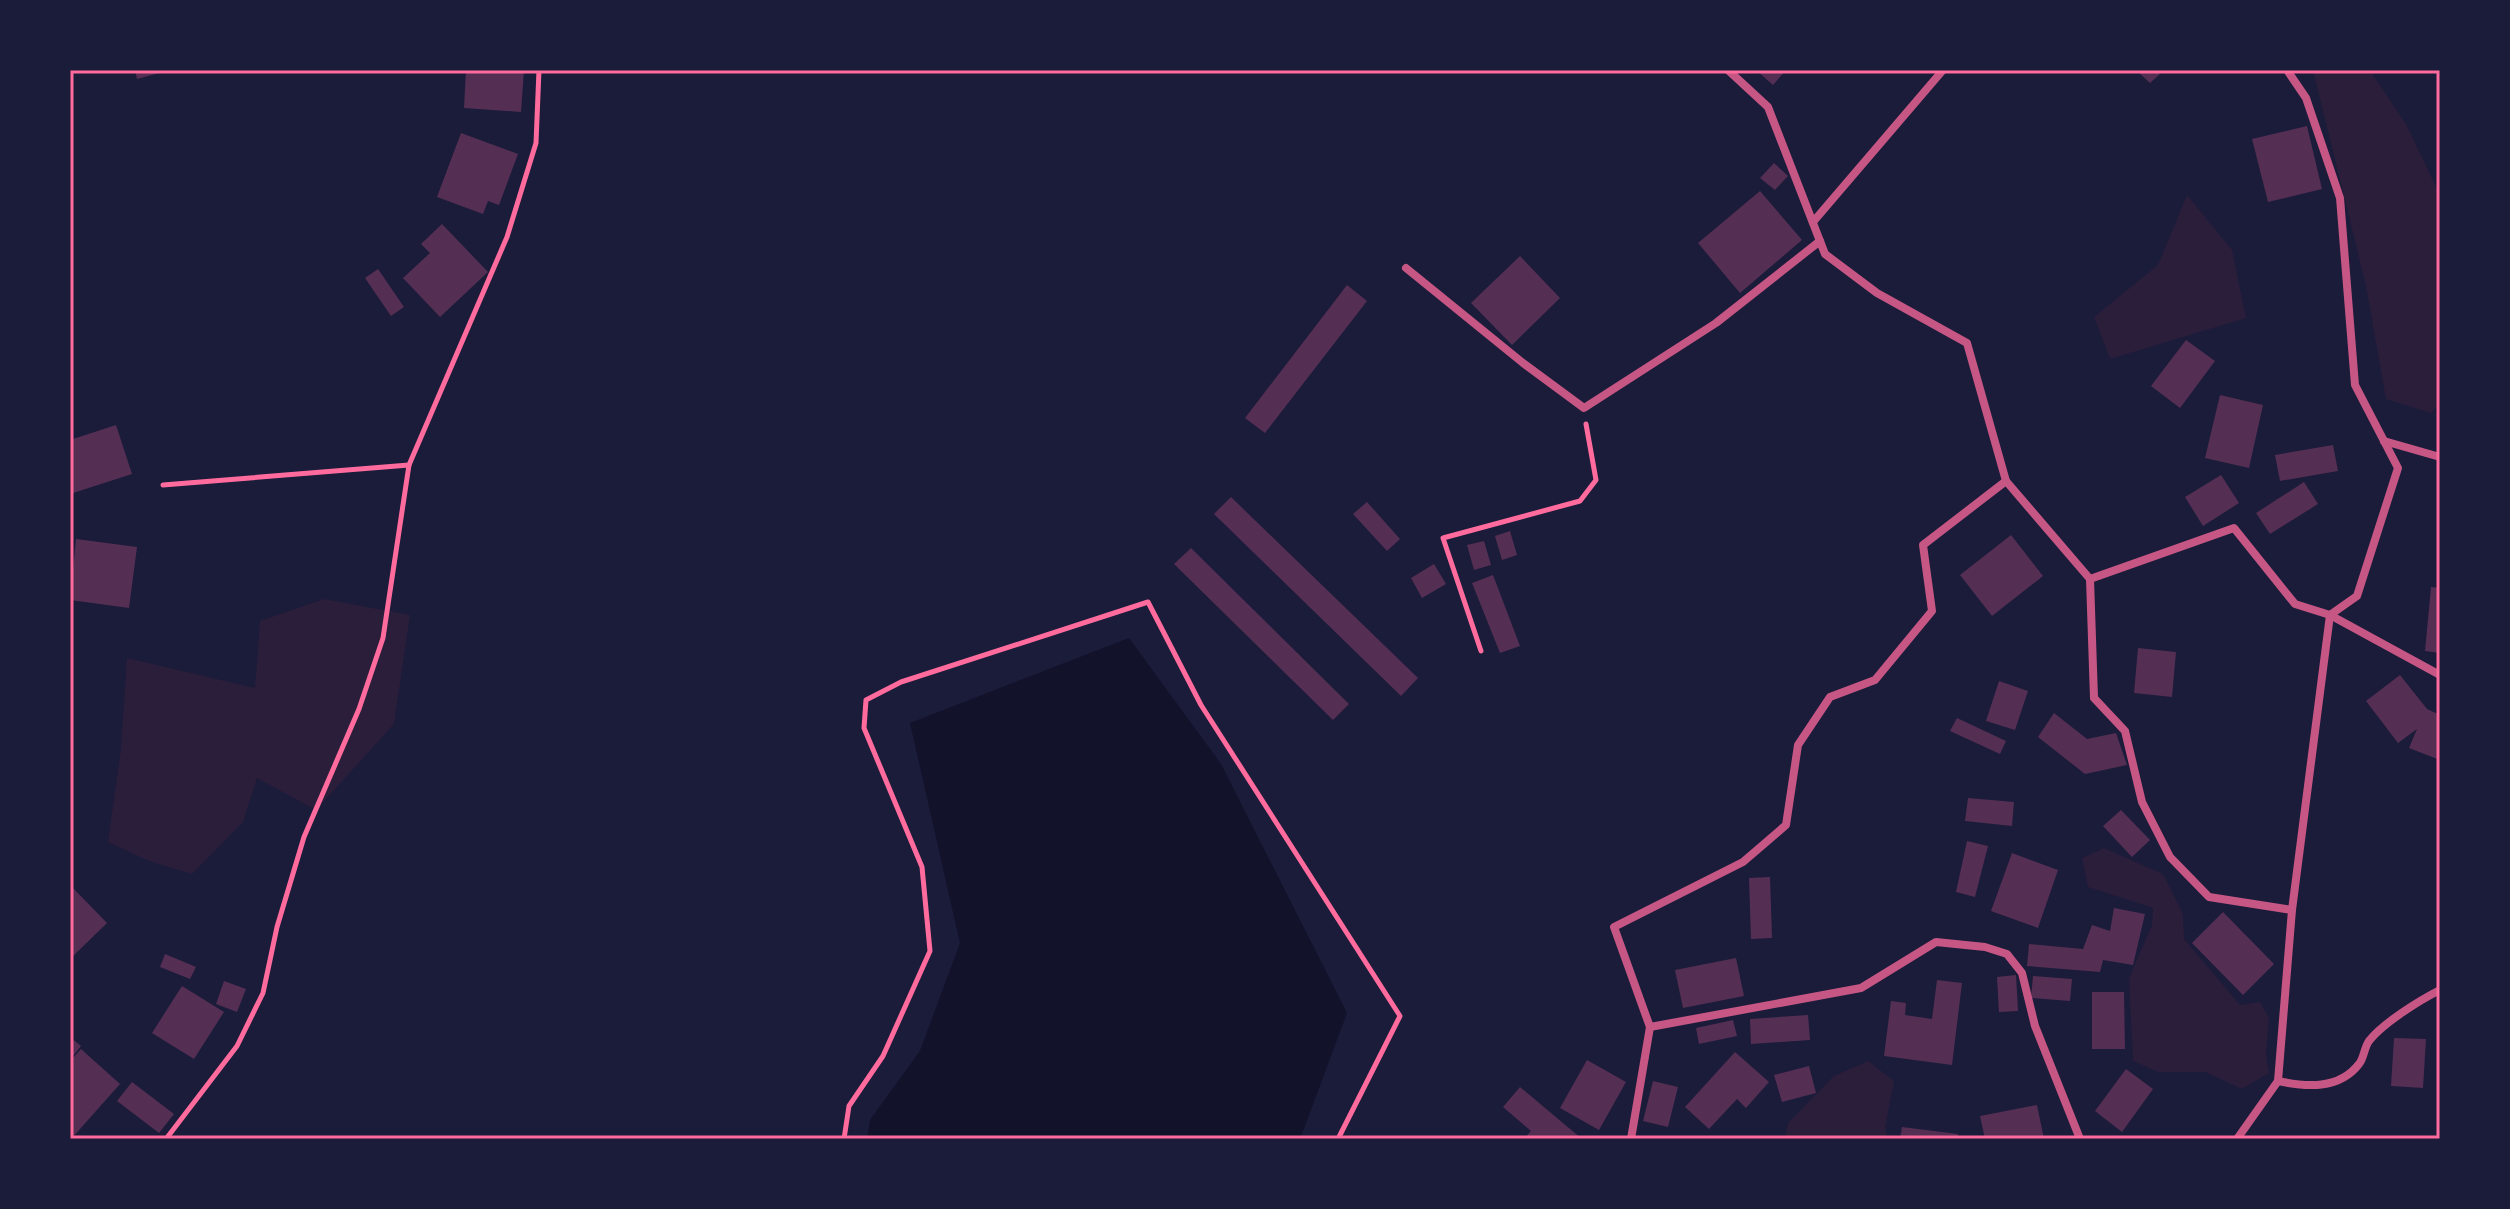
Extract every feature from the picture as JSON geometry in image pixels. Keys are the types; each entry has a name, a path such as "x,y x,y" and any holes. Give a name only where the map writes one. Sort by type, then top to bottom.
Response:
{"street":[{"path":"1728,70 1768,107 1825,254 1877,293 1967,343 2006,481 2090,579 2094,698 2125,731 2142,802 2170,857 2209,897 2292,910"},
{"path":"1813,222 1943,70"},
{"path":"2237,1139 2278,1081 2292,910 2330,615 2357,596 2398,468 2355,385 2340,198 2306,98 2287,70"},
{"path":"1406,268 1584,408 1716,323 1820,241"},
{"path":"2384,441 2440,457"},
{"path":"1631,1139 1650,1027 1614,927 1743,862 1786,825 1798,745 1830,697 1875,680 1932,611 1923,545 2006,481"},
{"path":"2090,579 2234,528 2295,604 2330,615 2440,675"},
{"path":"1650,1027 1861,988 1936,942 1985,947 2007,954 2022,973 2035,1026 2080,1139"},
{"path":"2278,1081 2305,1087 2337,1082 2360,1064 2368,1042 2415,1003 2440,990"}],"path":[{"path":"166,1139 237,1046 263,993 277,927 304,837 359,709 383,638 409,465 507,237 536,143 539,70"},
{"path":"1481,651 1443,538 1580,501 1596,480 1584,408"},
{"path":"163,485 409,465"},
{"path":"844,1139 849,1106 883,1056 930,951 922,867 864,728 866,700 901,682 1148,602 1201,705 1400,1016 1338,1139"}],"shaded area":[{"path":"2313,70 2371,72 2406,124 2438,191 2440,402 2431,413 2386,399 2366,286"},
{"path":"2187,195 2232,250 2246,318 2110,359 2094,317 2158,265"},
{"path":"324,599 410,615 394,724 316,810 257,778 243,822 192,874 149,861 108,842 121,749 127,658 255,688 260,621"},
{"path":"1129,638 1221,764 1347,1013 1300,1139 867,1139 870,1120 920,1051 960,943 910,723"},
{"path":"2104,848 2163,874 2183,914 2184,939 2240,1005 2260,1002 2269,1018 2266,1054 2269,1073 2242,1089 2205,1072 2158,1072 2133,1061 2129,978 2152,925 2153,908 2088,887 2082,858"},
{"path":"1868,1061 1894,1081 1885,1128 1888,1139 1785,1139 1788,1123 1834,1076"}],"building":[{"path":"135,70 167,70 167,71 137,79"},
{"path":"466,70 524,70 521,112 464,108"},
{"path":"1756,70 1786,70 1773,85"},
{"path":"2136,70 2156,70 2160,74 2150,83"},
{"path":"2307,126 2322,189 2268,202 2252,139"},
{"path":"461,133 518,154 499,205 488,201 483,214 437,197"},
{"path":"1774,163 1788,176 1775,190 1760,178"},
{"path":"1760,191 1802,240 1740,293 1698,243"},
{"path":"442,224 488,272 440,317 403,278 430,253 421,244"},
{"path":"1520,256 1560,298 1512,345 1471,303"},
{"path":"378,269 404,307 391,316 365,278"},
{"path":"1347,285 1367,301 1265,433 1245,418"},
{"path":"2186,340 2215,361 2180,408 2151,386"},
{"path":"2220,395 2263,405 2249,468 2205,458"},
{"path":"116,425 132,474 70,494 70,440"},
{"path":"2333,445 2338,471 2280,481 2275,455"},
{"path":"2221,475 2239,503 2203,526 2185,497"},
{"path":"2304,482 2318,504 2270,534 2256,513"},
{"path":"1231,497 1418,678 1401,696 1214,514"},
{"path":"1367,502 1400,539 1387,551 1353,514"},
{"path":"1510,531 1517,555 1502,560 1495,536"},
{"path":"2011,535 2043,576 1992,616 1960,575"},
{"path":"76,539 137,547 129,608 70,600"},
{"path":"1484,541 1491,565 1474,570 1467,545"},
{"path":"1191,548 1349,704 1333,720 1174,564"},
{"path":"1434,564 1446,584 1422,598 1411,578"},
{"path":"1493,575 1520,646 1500,653 1472,583"},
{"path":"2431,587 2440,588 2440,653 2425,651"},
{"path":"2138,648 2176,652 2172,697 2134,693"},
{"path":"2400,675 2427,709 2440,715 2440,760 2409,748 2417,729 2398,743 2366,701"},
{"path":"1999,681 2028,691 2015,730 1986,721"},
{"path":"2054,713 2087,739 2116,733 2127,765 2085,774 2038,737"},
{"path":"1957,718 2006,741 2000,754 1950,731"},
{"path":"1968,798 2014,802 2012,826 1965,821"},
{"path":"2121,810 2150,840 2132,857 2103,826"},
{"path":"1967,841 1988,846 1975,897 1956,892"},
{"path":"2012,853 2058,870 2038,928 1991,911"},
{"path":"1770,877 1772,938 1751,939 1749,878"},
{"path":"70,888 107,923 70,959"},
{"path":"2114,908 2145,914 2133,965 2103,960 2100,972 2027,966 2029,944 2083,949 2092,925 2110,931"},
{"path":"2223,912 2274,964 2243,995 2192,943"},
{"path":"165,954 196,967 190,979 160,967"},
{"path":"1736,958 1744,996 1683,1008 1675,970"},
{"path":"2016,975 2018,1011 1999,1012 1997,977"},
{"path":"2033,976 2072,979 2070,1001 2031,998"},
{"path":"1937,980 1962,983 1952,1065 1884,1056 1891,1001 1906,1003 1905,1015 1932,1019"},
{"path":"224,981 246,989 237,1012 216,1004"},
{"path":"182,986 224,1012 194,1059 152,1033"},
{"path":"2092,992 2124,992 2125,1049 2092,1049"},
{"path":"1808,1015 1810,1040 1751,1044 1750,1019"},
{"path":"1733,1020 1737,1036 1699,1044 1696,1028"},
{"path":"70,1037 81,1046 70,1060"},
{"path":"2394,1038 2426,1039 2423,1088 2391,1086"},
{"path":"81,1049 120,1084 72,1138 70,1061"},
{"path":"1735,1052 1769,1082 1746,1108 1737,1099 1709,1129 1685,1107"},
{"path":"1587,1060 1626,1082 1599,1130 1560,1108"},
{"path":"1809,1066 1816,1093 1782,1102 1774,1075"},
{"path":"2126,1069 2153,1089 2122,1132 2095,1111"},
{"path":"1653,1081 1678,1087 1668,1127 1643,1121"},
{"path":"132,1082 174,1114 159,1133 117,1101"},
{"path":"1520,1087 1582,1139 1524,1139 1531,1131 1503,1107"},
{"path":"2037,1105 2044,1139 1985,1139 1980,1116"},
{"path":"1902,1127 1958,1134 1957,1139 1900,1139"}]}
